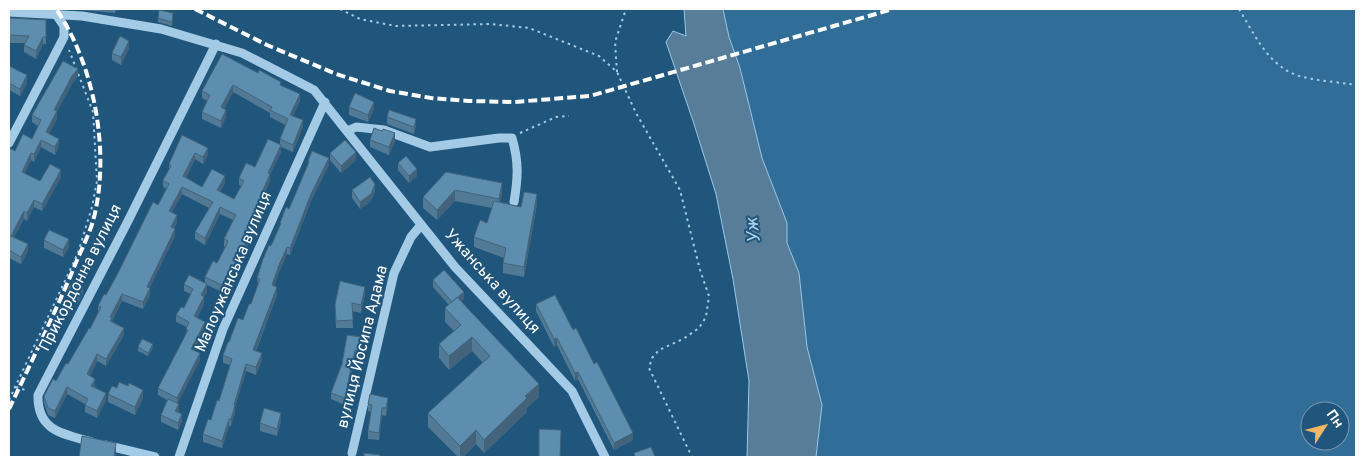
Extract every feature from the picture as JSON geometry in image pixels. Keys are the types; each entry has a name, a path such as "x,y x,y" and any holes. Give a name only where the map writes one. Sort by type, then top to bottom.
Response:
{"street":[{"name":"Ужанська вулиця","path":"9,12 54,12 161,29 242,53 314,90 454,267 572,391 601,456"},
{"path":"9,143 64,36 64,26 54,12"},
{"name":"Прикордонна вулиця","path":"38,395 128,221 216,44"},
{"name":"Малоужанська вулиця","path":"178,457 222,329 325,102"},
{"path":"347,131 356,127 384,130 430,147 512,138 518,175 514,202"},
{"name":"вулиця Йосипа Адама","path":"352,452 394,273 411,237 421,225"},
{"path":"38,395 37,407 44,421 62,434 155,457"}],"path":[{"path":"340,9 360,19 396,26 491,24 529,28 599,56 617,72"},
{"path":"626,9 615,42 617,72 636,113 680,190 700,270 709,296 706,317 699,328 683,339 659,350 652,358 650,368 692,453 692,457"},
{"path":"1239,9 1270,57 1284,69 1300,76 1356,85"},
{"path":"9,400 78,253 92,207 97,181 93,112 64,36"},
{"path":"512,138 556,117 569,116"},
{"path":"16,386 38,395"}],"shaded area":[{"path":"723,9 1356,9 1356,457 816,457 822,405 807,347 799,273 787,243 787,223 762,158 740,68 729,37"}],"water":[{"name":"Уж","path":"684,9 723,9 729,37 740,68 762,158 787,223 787,243 799,273 807,347 822,405 816,457 747,457 749,381 733,279 716,194 666,42 673,31 686,36"}],"building":[{"path":"159,10 173,13 172,22 158,18"},
{"path":"9,18 46,20 46,37 43,37 36,51 24,45 29,36 9,35"},
{"path":"120,36 129,41 121,57 112,53"},
{"path":"222,54 258,73 259,70 281,82 280,85 300,94 290,115 303,120 293,145 280,139 288,119 270,110 272,107 233,85 221,107 226,110 221,121 202,112 210,95 202,91"},
{"path":"63,61 78,69 72,76 54,110 57,111 46,132 59,139 55,147 41,140 34,154 31,153 22,172 40,181 50,164 61,170 42,204 34,200 27,213 24,211 11,236 28,244 21,257 9,250 9,148 15,151 23,134 32,139 41,120 32,115"},
{"path":"9,66 27,75 20,89 9,83"},
{"path":"355,93 374,102 368,115 349,107"},
{"path":"389,110 416,119 414,127 387,117"},
{"path":"374,128 395,133 389,147 370,140"},
{"path":"182,135 208,148 203,157 195,153 183,176 202,187 212,169 225,176 217,190 234,199 244,181 239,178 246,163 255,167 268,139 281,145 268,173 270,174 260,197 263,199 253,219 257,221 238,257 241,259 237,268 232,265 222,285 205,277 213,261 217,263 226,246 228,241 224,239 236,215 220,207 205,238 195,232 213,202 182,187 169,211 177,215 171,227 175,229 147,287 150,288 143,302 122,294 110,317 112,318 110,321 124,328 106,359 97,354 87,374 95,379 91,386 106,393 97,411 85,405 88,399 67,387 55,411 48,408 44,396 53,379 56,381 90,329 101,307 98,306 118,273 153,202 158,205 169,184 163,180 171,166 169,164"},
{"path":"345,140 356,152 341,166 330,153"},
{"path":"312,151 329,158 311,194 290,248 287,247 279,265 272,285 277,287 253,350 262,353 256,367 246,364 231,419 229,419 222,441 203,434 208,419 211,420 217,400 219,401 232,359 223,355 238,318 243,320 249,304 251,304 260,279 257,278 263,259 269,245 271,246 286,207 289,209"},
{"path":"406,156 417,169 409,176 398,163"},
{"path":"446,172 502,183 499,199 455,190 437,210 423,197"},
{"path":"370,177 375,184 371,194 360,202 352,190"},
{"path":"524,192 537,194 524,267 503,263 506,248 474,237 480,220 487,223 494,201 521,207"},
{"path":"49,230 69,239 63,250 44,240"},
{"path":"444,270 464,292 452,302 433,280"},
{"path":"189,275 207,284 201,295 204,297 194,316 205,322 191,349 200,353 177,398 158,388 188,330 186,329 189,322 176,315 181,307 184,308 193,289 184,284"},
{"path":"73,281 83,286 78,297 67,291"},
{"path":"340,281 365,287 361,305 352,303 353,320 336,321 335,304"},
{"path":"555,295 573,330 576,328 594,364 597,362 633,433 614,443 578,372 575,373 557,338 554,339 536,304"},
{"path":"457,297 539,384 525,396 527,398 484,440 476,430 460,446 428,413 490,356 472,337 449,356 439,344 461,325 445,308"},
{"path":"347,335 362,337 360,351 355,350 347,387 351,389 347,399 331,393 342,364"},
{"path":"142,339 153,344 148,353 138,347"},
{"path":"119,382 128,386 129,383 143,390 135,407 108,394 112,386 117,388"},
{"path":"370,394 388,398 386,408 382,408 379,433 368,431 372,405 368,404"},
{"path":"168,399 179,404 175,411 182,414 178,423 161,415"},
{"path":"264,408 281,413 277,429 260,423"},
{"path":"539,429 561,430 560,457 539,457"},
{"path":"82,436 116,443 114,457 79,457"},
{"path":"651,447 655,457 635,457 634,453"},
{"path":"364,453 380,455 380,457 364,457"}],"railway":[{"path":"9,409 50,323 86,240 93,221 98,195 100,168 99,140 96,111 90,83 70,31 56,9"},
{"path":"195,9 267,45 336,74 390,91 431,98 514,102 590,96 893,9"}]}
